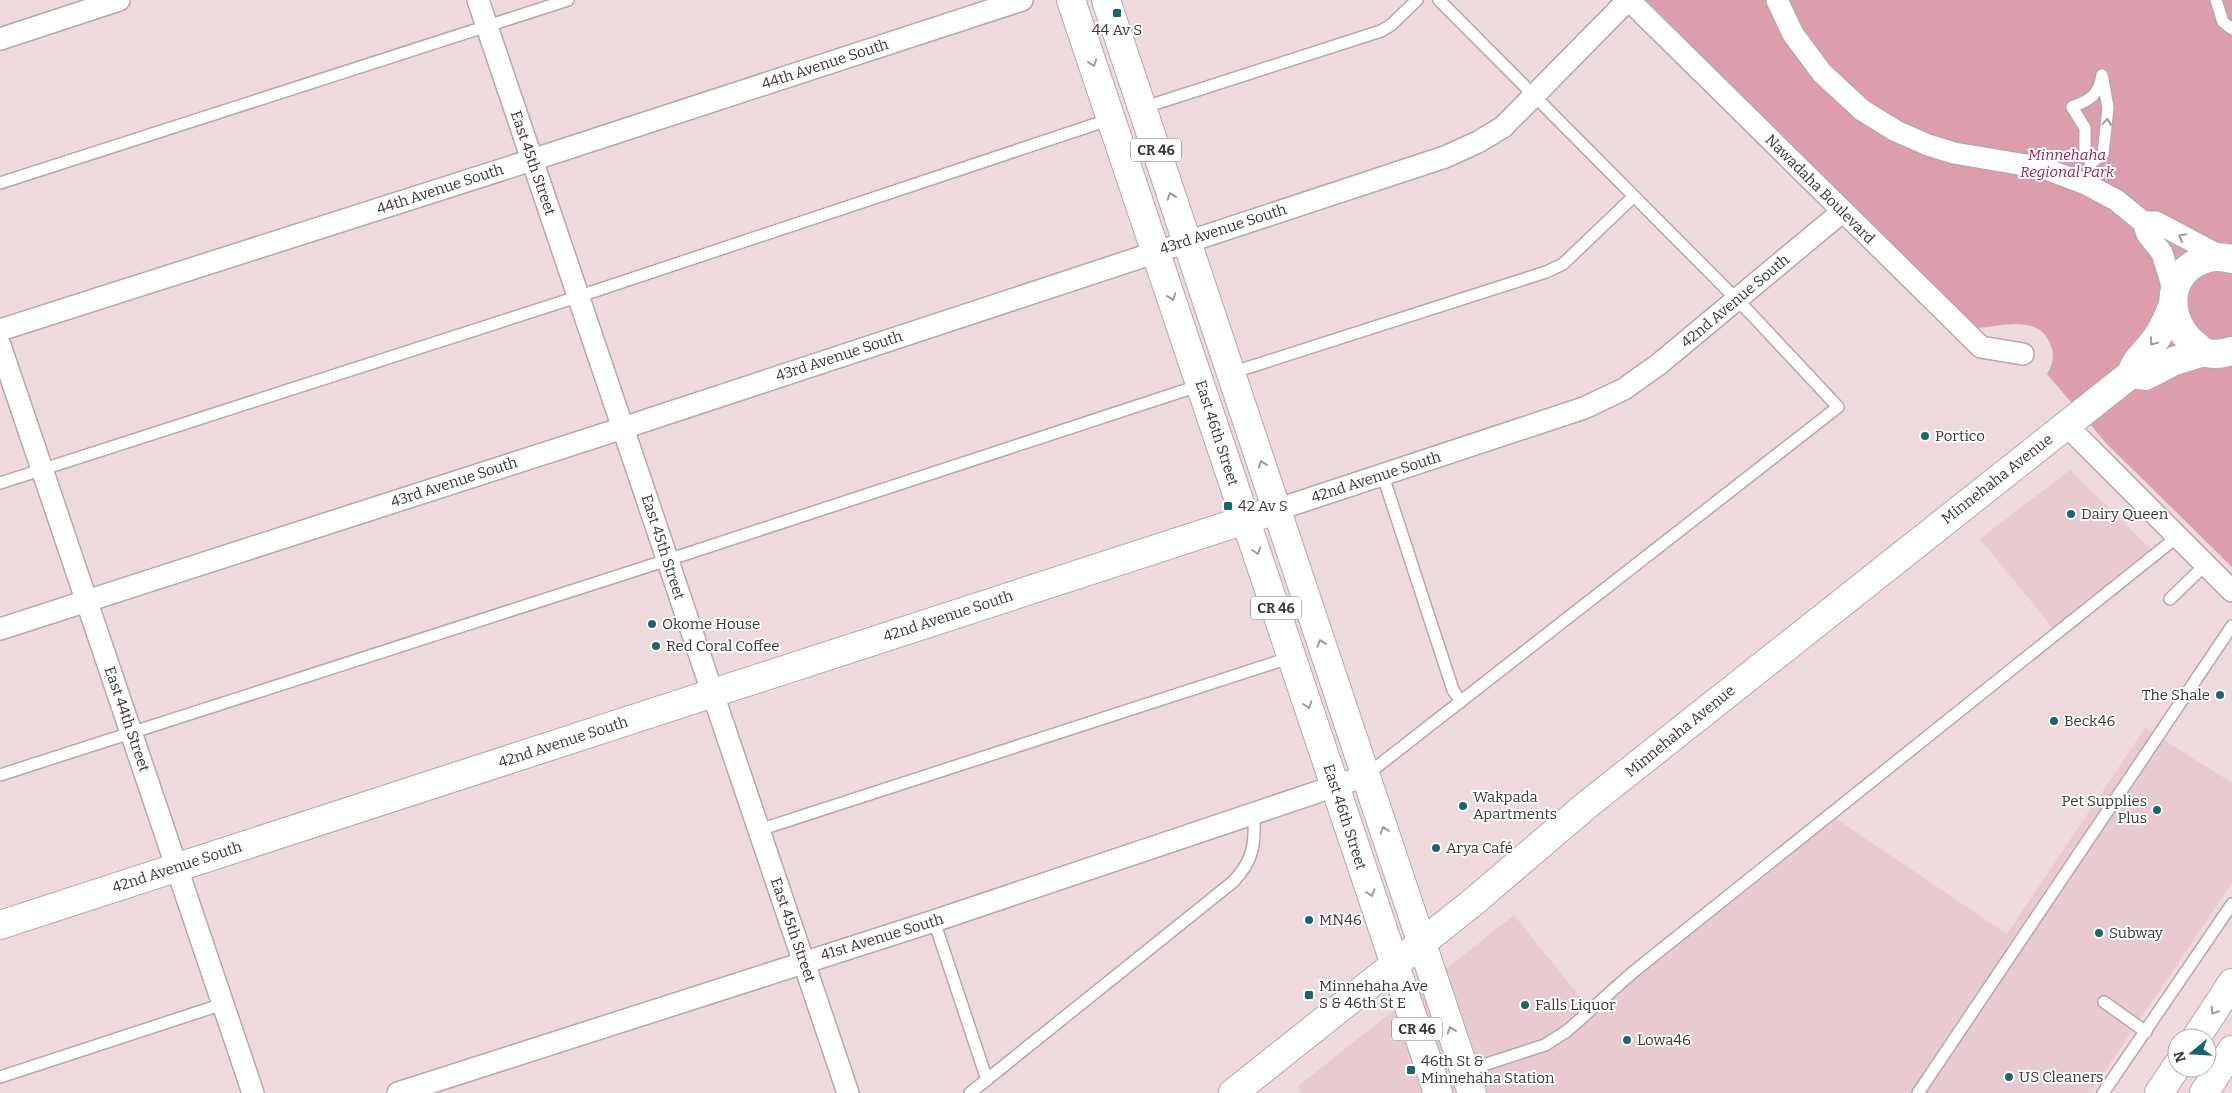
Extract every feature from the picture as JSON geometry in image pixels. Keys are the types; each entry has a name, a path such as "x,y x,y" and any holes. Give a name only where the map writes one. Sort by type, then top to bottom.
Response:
{"main road":[{"name":"East 46th Street","path":"1072,0 1438,1093"},
{"name":"CR 46","path":"1106,0 1468,1082"},
{"name":"Minnehaha Avenue","path":"1233,1093 1472,903 1595,798 2065,424 2131,374 2135,361 2152,345 2164,325 2178,281 2186,270 2208,258 2226,258"},
{"path":"2173,299 2179,327 2186,336 2221,357"},
{"name":"Minnehaha Avenue","path":"2131,374 2145,376 2174,361 2221,357"},
{"name":"42nd Avenue South","path":"0,925 1276,510"},
{"path":"2203,1028 2232,983"},
{"path":"2204,1093 2232,1050"},
{"path":"2159,1093 2169,1078"}],"street":[{"path":"0,39 119,0"},
{"name":"East 45th Street","path":"478,0 848,1093"},
{"name":"44th Avenue South","path":"0,330 532,160 1022,0"},
{"name":"43rd Avenue South","path":"0,629 623,428 1444,157 1478,142 1503,127 1629,0"},
{"name":"Nawadaha Boulevard","path":"1629,0 1981,347 2023,354"},
{"path":"1777,0 1793,34 1822,73 1862,110 1896,131 1954,153 2043,168 2088,173 2116,200 2144,222 2147,234 2162,253 2173,299"},
{"name":"42nd Avenue South","path":"1276,510 1584,408 1624,389 1660,364 1843,211"},
{"path":"2144,222 2156,222 2226,258"},
{"name":"East 44th Street","path":"0,345 253,1093"},
{"path":"2065,424 2232,591"},
{"name":"41st Avenue South","path":"398,1093 934,921 1254,815 1365,776"}],"lane":[{"path":"0,183 487,28 568,0"},
{"path":"1142,108 1380,31 1391,25 1417,0"},
{"path":"1365,776 1838,407 1738,300 1439,0"},
{"path":"2216,0 2223,22 2232,29"},
{"path":"2102,75 2108,108 2103,154 2088,173 2085,128 2072,107 2091,97 2100,89 2102,75"},
{"path":"0,483 577,297 1112,118"},
{"path":"1231,373 1546,272 1563,264 1634,197"},
{"path":"0,775 1201,385"},
{"path":"1383,476 1453,690 1461,702"},
{"path":"1468,1082 1545,1045 1567,1031 1632,973 2177,537"},
{"path":"2170,599 2205,565"},
{"path":"1918,1093 2232,626"},
{"path":"759,830 1292,657"},
{"path":"970,1093 1234,881 1246,867 1252,852 1255,836 1254,815"},
{"path":"2104,1093 2232,904"},
{"path":"934,921 987,1080"},
{"path":"2104,1002 2146,1032"},
{"path":"0,1077 223,1004"}],"shaded area":[{"path":"2070,470 2161,559 2061,638 1980,539"},
{"path":"2145,728 2232,783 2232,883 2090,1093 1302,1093 1297,1087 1514,915 1593,1013 1835,818 2007,934"}],"green space":[{"name":"Minnehaha Regional Park","path":"1646,0 2232,0 2232,567 2107,444 2047,374 2053,354 2049,341 2043,333 2036,328 2017,324 1978,328"}],"place":[{"name":"44 Av S","path":"1117,13"},
{"name":"Portico","path":"1925,436"},
{"name":"42 Av S","path":"1228,506"},
{"name":"Dairy Queen","path":"2071,514"},
{"name":"Okome House","path":"652,624"},
{"name":"Red Coral Coffee","path":"656,646"},
{"name":"The Shale","path":"2220,695"},
{"name":"Beck46","path":"2054,721"},
{"name":"Wakpada Apartments","path":"1463,806"},
{"name":"Pet Supplies Plus","path":"2157,810"},
{"name":"Arya Café","path":"1436,848"},
{"name":"MN46","path":"1309,920"},
{"name":"Subway","path":"2099,933"},
{"name":"Minnehaha Ave S & 46th St E","path":"1309,995"},
{"name":"Falls Liquor","path":"1525,1005"},
{"name":"Lowa46","path":"1627,1040"},
{"name":"46th St & Minnehaha Station","path":"1411,1070"},
{"name":"US Cleaners","path":"2009,1077"}]}
